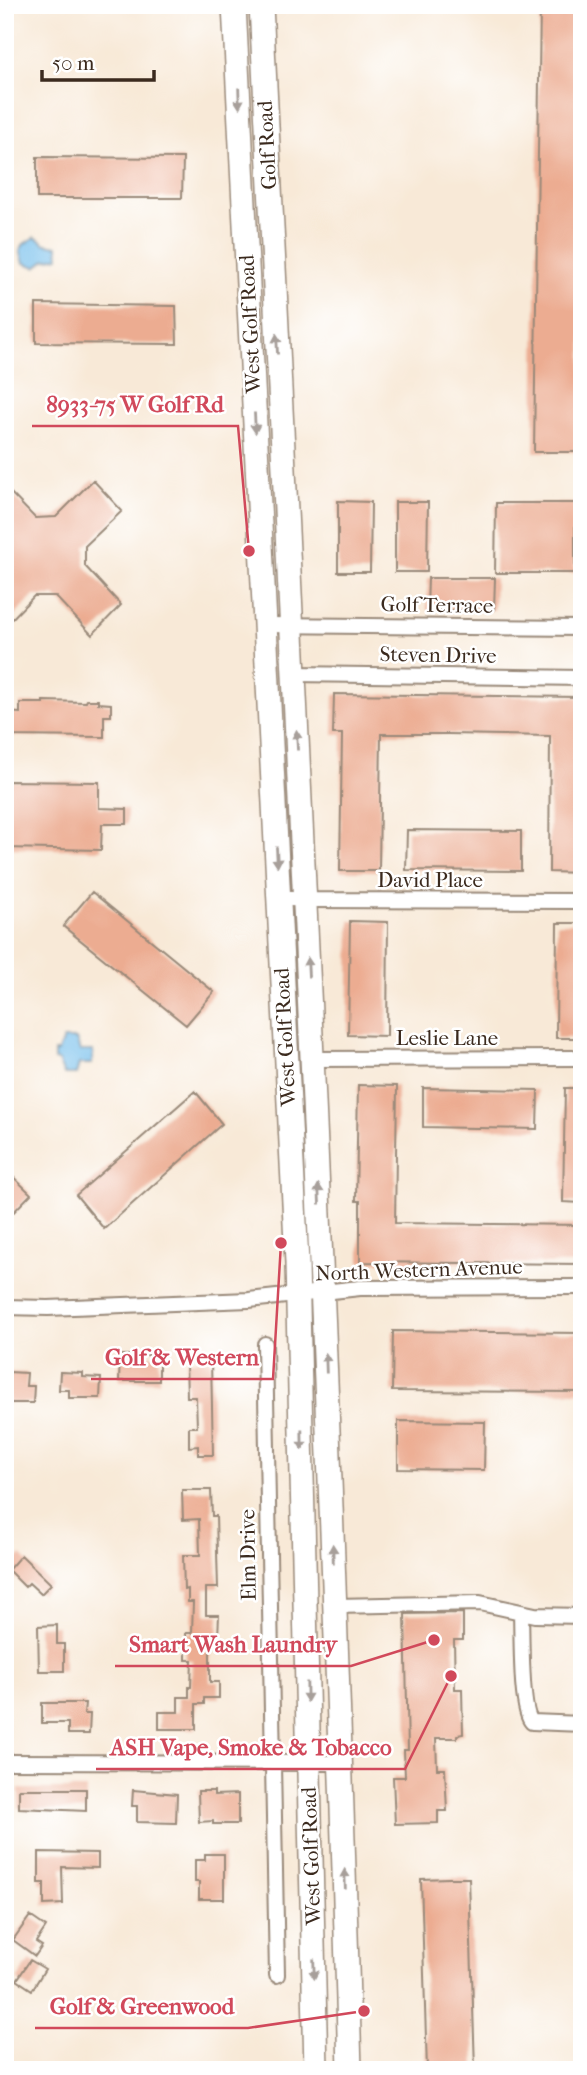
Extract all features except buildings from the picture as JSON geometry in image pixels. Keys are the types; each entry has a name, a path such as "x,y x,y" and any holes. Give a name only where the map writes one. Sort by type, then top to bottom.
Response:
{"main road":[{"name":"West Golf Road","path":"234,5 298,1296 316,2070"},
{"name":"Golf Road","path":"261,5 272,242"},
{"name":"West Golf Road","path":"272,242 324,1292 351,2070"}],"street":[{"name":"Golf Terrace","path":"265,625 582,628"},
{"name":"Steven Drive","path":"293,674 582,678"},
{"name":"David Place","path":"278,898 582,901"},
{"name":"Leslie Lane","path":"313,1059 582,1058"},
{"name":"North Western Avenue","path":"5,1307 48,1308 249,1300 366,1288 582,1287"},
{"name":"Elm Drive","path":"265,1344 277,1975"},
{"path":"335,1606 480,1603 522,1613 582,1616"},
{"path":"522,1613 527,1718 532,1722 582,1724"},
{"path":"5,1762 341,1763"}],"water":[{"path":"35,237 46,244 58,246 59,257 45,260 36,267 24,263 20,250"},
{"path":"63,1039 76,1039 80,1051 93,1051 92,1064 79,1064 76,1074 64,1074 58,1061 54,1060 54,1052 58,1052"}],"place":[{"name":"8933-75 W Golf Rd","path":"249,551"},
{"name":"Golf & Western","path":"281,1243"},
{"name":"Smart Wash Laundry","path":"434,1640"},
{"name":"ASH Vape, Smoke & Tobacco","path":"451,1676"},
{"name":"Golf & Greenwood","path":"364,2011"}]}
